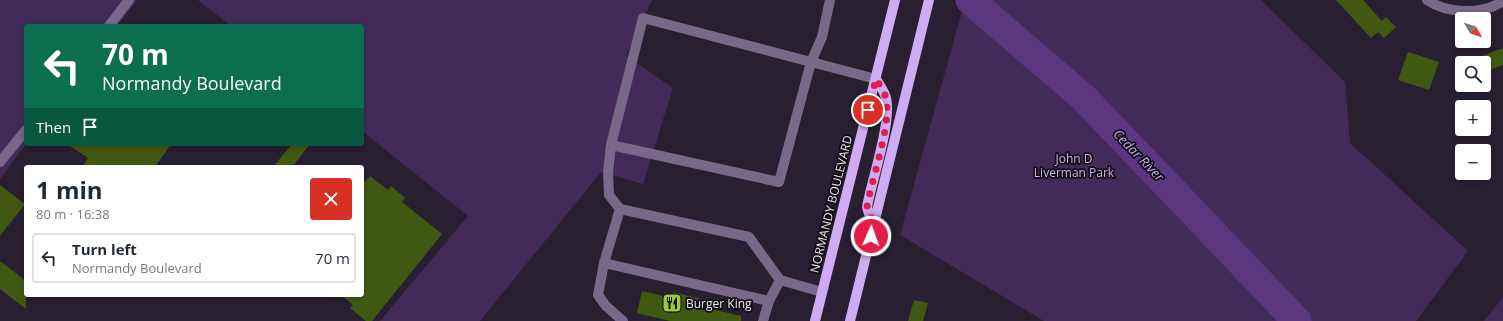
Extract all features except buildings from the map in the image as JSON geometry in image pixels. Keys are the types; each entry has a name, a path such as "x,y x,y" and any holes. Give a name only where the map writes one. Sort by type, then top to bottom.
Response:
{"main road":[{"name":"NORMANDY BOULEVARD","path":"815,321 895,0"},
{"path":"850,321 929,0"},
{"path":"874,222 867,207 880,153 886,122 887,106 886,96 876,79"}],"street":[{"path":"111,24 129,0"},
{"path":"611,145 779,182 811,62 822,37 830,0"},
{"path":"1427,0 1435,5 1454,11 1471,11 1486,8 1503,1"},
{"path":"822,292 780,280 749,237 620,209 609,195 608,172 611,145 643,18 876,79"},
{"path":"0,162 24,132"},
{"path":"620,209 604,263 598,295 606,306 623,321"},
{"path":"604,263 769,301"},
{"path":"763,321 769,301 780,280"}],"green space":[{"path":"0,0 137,0 119,24 24,24 25,146 0,179"},
{"path":"198,0 652,0 626,56 673,88 643,184 601,172 480,321 380,321 468,216 364,133 364,24 228,24"},
{"name":"John D Liverman Park","path":"965,0 1261,0 1345,82 1350,143 1468,251 1416,321 1044,321 900,235"},
{"path":"1503,297 1503,321 1484,321"}],"waterway":[{"name":"Cedar River","path":"970,0 1084,98 1297,321"}],"place":[{"name":"Burger King","path":"672,303"}],"route":[{"path":"868,110 876,79 886,96 887,106 886,122 880,153 872,187 868,197 867,207 874,222 871,236"}]}
